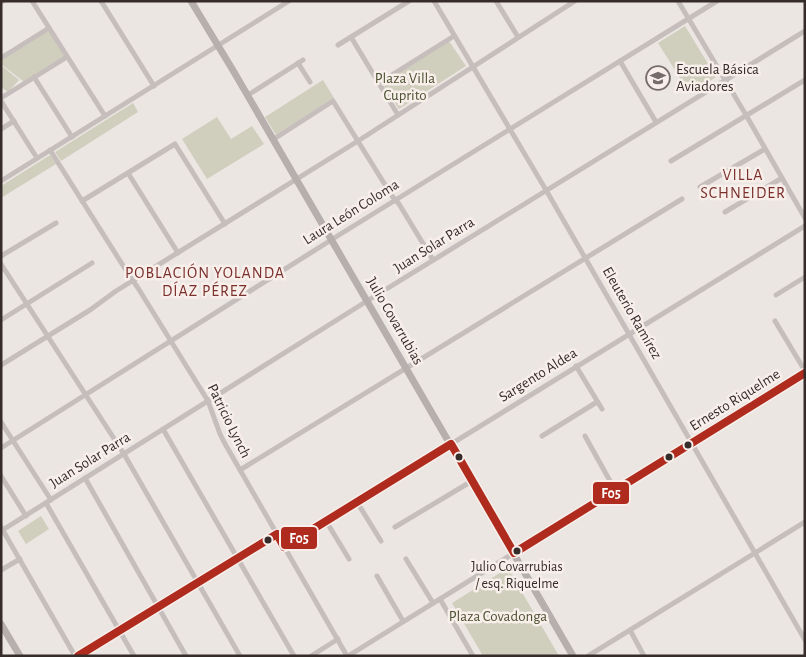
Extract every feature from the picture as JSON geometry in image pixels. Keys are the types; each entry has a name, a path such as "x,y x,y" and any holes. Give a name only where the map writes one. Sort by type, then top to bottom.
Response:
{"street":[{"path":"32,1 105,116"},
{"path":"101,1 154,86"},
{"name":"Julio Covarrubias","path":"190,1 274,139 574,656"},
{"path":"1,180 290,1"},
{"path":"338,45 409,1"},
{"name":"Eleuterio Ramírez","path":"434,1 586,258 805,640"},
{"path":"496,1 518,37"},
{"path":"1,365 358,141 575,1"},
{"path":"678,1 805,218"},
{"name":"Laura León Coloma","path":"1,448 332,239 717,1"},
{"path":"1,58 49,28"},
{"name":"Juan Solar Parra","path":"2,529 26,516 433,260 805,31"},
{"path":"379,83 454,36"},
{"path":"351,37 398,115"},
{"path":"37,158 1,100 67,57"},
{"path":"248,95 303,60"},
{"path":"620,61 656,122"},
{"path":"298,63 310,82"},
{"path":"34,78 72,137"},
{"path":"671,161 805,80"},
{"path":"274,139 333,101 433,260"},
{"path":"1,129 14,121"},
{"path":"82,201 175,144 224,224"},
{"path":"700,187 765,149"},
{"name":"Patricio Lynch","path":"50,150 208,401 220,434 347,656"},
{"path":"128,172 178,253"},
{"path":"725,212 782,178"},
{"path":"240,470 682,199"},
{"path":"1,256 56,223"},
{"name":"Sargento Aldea","path":"284,547 805,226"},
{"path":"1,320 92,263"},
{"path":"1,264 124,454 240,656"},
{"path":"776,295 805,277"},
{"path":"775,321 805,372"},
{"path":"576,366 602,409"},
{"name":"Ernesto Riquelme","path":"347,656 805,372"},
{"path":"542,436 597,402"},
{"path":"1,422 134,656"},
{"path":"163,429 294,656"},
{"path":"585,436 615,490"},
{"path":"1,476 26,516"},
{"path":"85,478 186,656"},
{"path":"395,527 472,481"},
{"path":"357,502 381,541"},
{"path":"326,521 349,559"},
{"path":"588,656 805,522"},
{"path":"2,529 77,656 277,534"},
{"path":"1,570 20,559"},
{"path":"406,559 433,603"},
{"path":"377,576 403,621"},
{"path":"440,599 473,656"},
{"path":"1,624 20,656"},
{"path":"630,630 644,656"},
{"path":"311,656 338,640"}],"green space":[{"path":"685,26 716,77 690,94 658,43"},
{"path":"49,30 66,56 24,82 1,64 1,59"},
{"name":"Plaza Villa Cuprito","path":"449,41 466,66 399,109 383,85"},
{"path":"1,65 19,80 8,92 1,87"},
{"path":"323,80 334,98 276,135 265,117"},
{"path":"133,103 138,112 61,161 55,152"},
{"path":"217,117 231,139 252,126 264,144 207,179 182,139"},
{"path":"50,155 56,164 1,198 1,186"},
{"path":"41,516 49,529 26,544 18,531"},
{"name":"Plaza Covadonga","path":"508,568 559,656 483,656 452,603"}],"transit line":[{"name":"F05","path":"78,656 277,534 284,547 451,444 514,553 805,373"}],"place":[{"name":"Escuela Básica Aviadores","path":"658,78"},
{"name":"Julio Covarrubias / esq. Riquelme","path":"517,551"}],"district":[{"name":"VILLA SCHNEIDER","path":"743,184"},
{"name":"POBLACIÓN YOLANDA DÍAZ PÉREZ","path":"205,282"}]}
